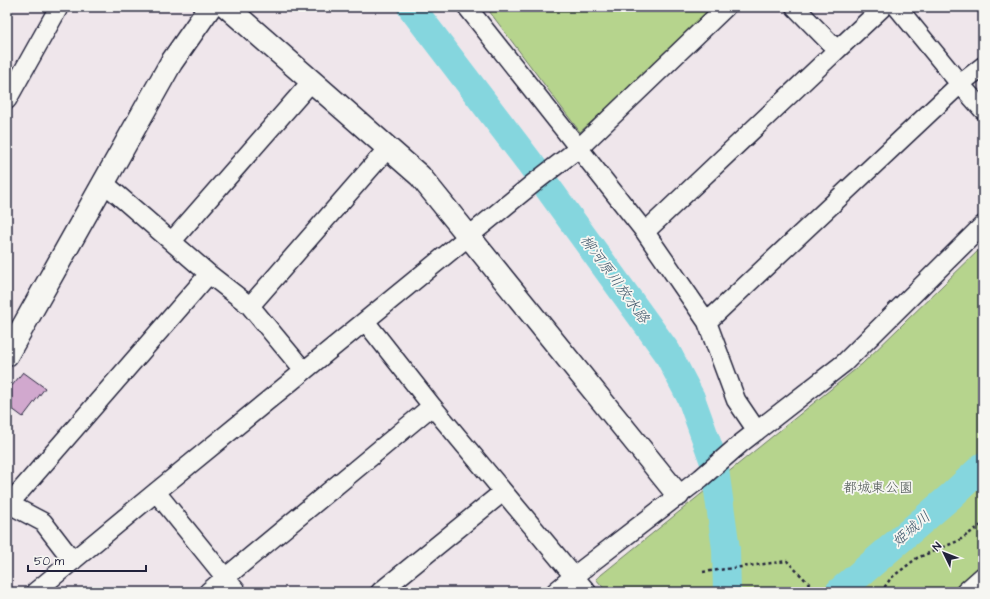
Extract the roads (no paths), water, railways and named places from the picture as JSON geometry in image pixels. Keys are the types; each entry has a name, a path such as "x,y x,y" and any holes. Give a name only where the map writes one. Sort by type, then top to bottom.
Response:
{"street":[{"path":"7,100 59,7"},
{"path":"7,355 171,63 210,7"},
{"path":"227,7 420,176 678,495"},
{"path":"467,7 575,152 645,232 707,322 736,400 758,431"},
{"path":"35,592 535,182 575,152 726,7"},
{"path":"795,7 837,50"},
{"path":"645,232 883,7"},
{"path":"897,7 983,110"},
{"path":"707,322 960,84 983,66"},
{"path":"172,241 311,82"},
{"path":"250,306 388,148"},
{"path":"103,182 209,274 250,306 304,371"},
{"path":"555,592 701,478 740,444 844,363 983,225"},
{"path":"73,561 43,522 8,503 209,274"},
{"path":"365,321 432,406 587,592"},
{"path":"208,592 432,406"},
{"path":"156,492 237,592"},
{"path":"380,592 503,492"},
{"path":"965,592 983,576"}],"waterway":[{"name":"柳河原川放水路","path":"411,7 530,163 667,352 691,398 714,462 726,549 727,592"},
{"name":"姫城川","path":"839,592 951,496 983,466"}],"park label":[{"name":"都城東公園","path":"878,487"}]}
